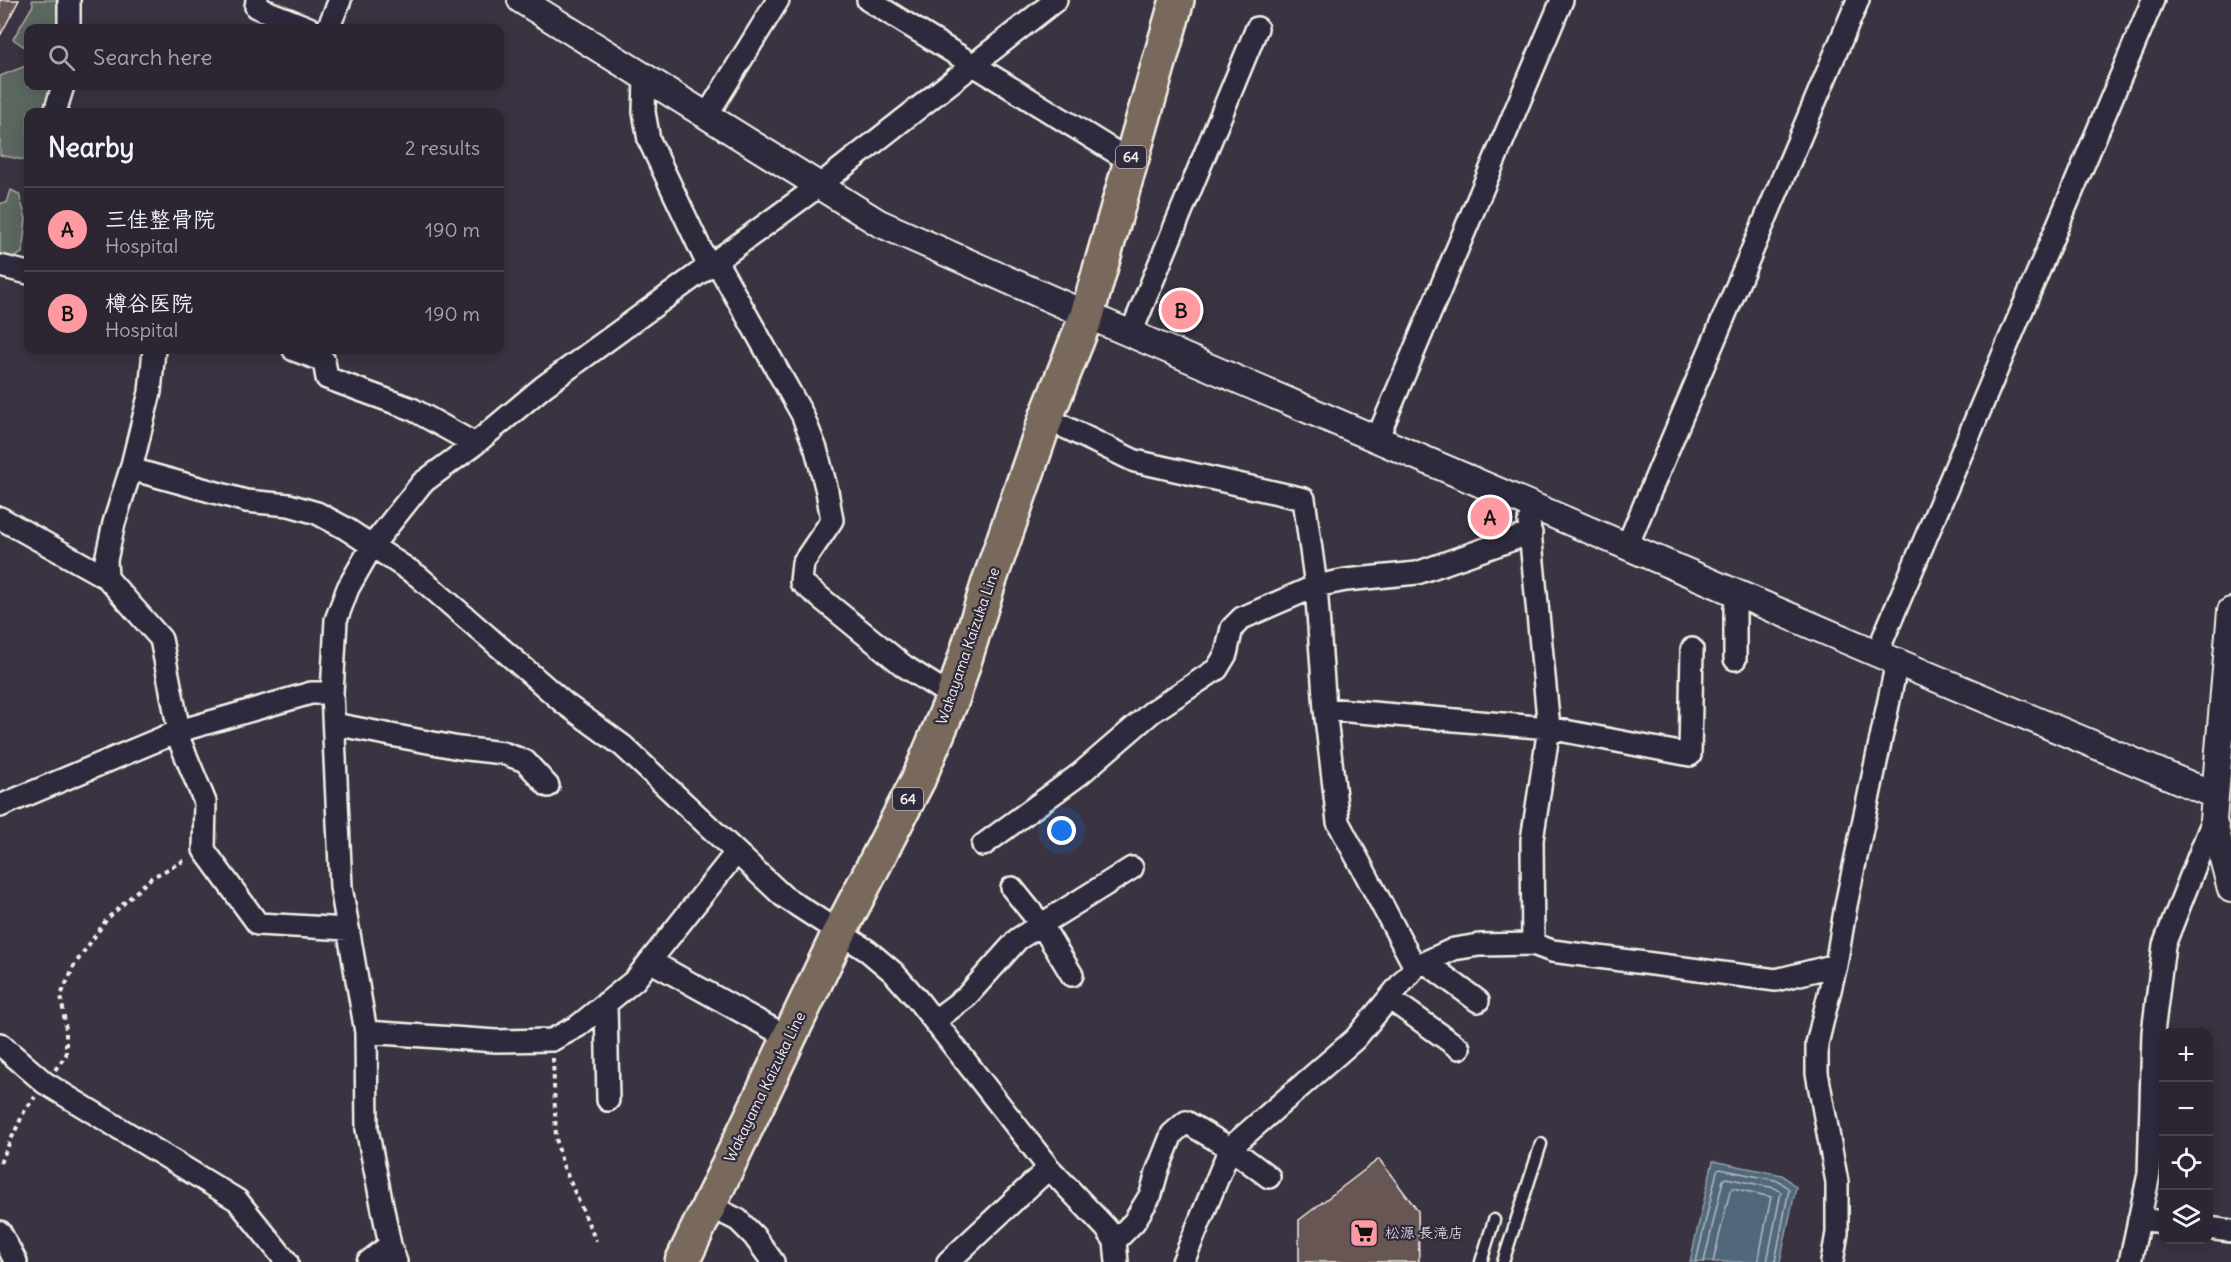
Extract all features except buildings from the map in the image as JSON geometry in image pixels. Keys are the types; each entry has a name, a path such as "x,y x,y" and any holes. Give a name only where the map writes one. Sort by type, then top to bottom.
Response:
{"main road":[{"name":"Wakayama Kaizuka Line","path":"682,1262 840,933 918,780 953,697 989,582 1046,418 1086,315 1177,0"}],"street":[{"path":"69,0 69,24"},
{"path":"257,0 256,8 298,24"},
{"path":"330,24 340,0"},
{"path":"521,0 879,223 1086,315 1627,546 2219,803"},
{"path":"707,115 778,0"},
{"path":"868,0 1131,161"},
{"path":"368,1262 393,1253 367,1129 366,1032 341,887 332,693 336,620 348,588 372,546 422,483 475,444 543,387 820,185 1056,0"},
{"path":"1377,439 1562,0"},
{"path":"1627,546 1858,0"},
{"path":"1832,1262 1837,1233 1837,1182 1817,1073 1817,1044 1836,965 1887,658 2153,0"},
{"path":"1131,333 1257,28"},
{"path":"645,78 644,112 649,140 712,264 802,414 816,449 832,520 803,562 801,582 904,666 953,697"},
{"path":"56,108 62,90"},
{"path":"0,266 24,272"},
{"path":"107,578 106,560 150,392 154,354"},
{"path":"305,354 324,361 327,378 412,409 475,444"},
{"path":"1046,418 1135,461 1304,499 1316,586 1325,710 1338,822 1420,965 1478,1001"},
{"path":"131,469 246,501 289,505 317,513 345,528 418,576 564,703 623,746 735,854 783,896 868,951 893,972 1049,1168 1106,1228 1116,1252"},
{"path":"1526,503 1531,533 1549,728 1532,840 1533,944"},
{"path":"0,518 107,578 161,639 177,731 205,801 204,850 258,924 348,929"},
{"path":"983,845 1080,774 1152,712 1217,669 1226,654 1232,628 1242,618 1316,586 1346,580 1417,573 1531,533"},
{"path":"1735,659 1735,606 1740,595"},
{"path":"2195,865 2228,878 2219,803 2231,611"},
{"path":"1325,710 1549,728 1690,755 1692,649"},
{"path":"0,806 177,731 311,693 332,693"},
{"path":"334,724 459,748 503,753 525,761 548,786"},
{"path":"2130,1262 2149,1174 2153,1033 2164,945 2219,803"},
{"path":"366,1032 496,1041 552,1040 578,1026 635,980 735,854"},
{"path":"934,1021 966,997 1018,939 1132,868"},
{"path":"1012,888 1041,924 1072,975"},
{"path":"1183,1262 1230,1148 1355,1039 1420,965 1454,949 1508,943 1533,944 1552,951 1776,980 1836,965"},
{"path":"650,961 789,1038"},
{"path":"1389,998 1460,1048"},
{"path":"606,1003 608,1100"},
{"path":"0,1044 45,1083 237,1200 287,1262"},
{"path":"1116,1252 1151,1194 1172,1134 1186,1122 1230,1148 1269,1177"},
{"path":"948,1262 1049,1168"},
{"path":"708,1205 738,1220 754,1236 773,1262"},
{"path":"2139,1219 2159,1222"},
{"path":"2213,1229 2231,1231"},
{"path":"0,1232 16,1262"}],"lane":[{"path":"1503,1262 1541,1144"},
{"path":"1481,1262 1494,1220"}],"path":[{"path":"0,1163 25,1110 66,1055 62,995 75,964 107,920 151,878 204,850"},
{"path":"552,1040 556,1138 562,1162 596,1241"}],"green space":[{"path":"32,0 56,0 60,17 59,24 24,24 24,47 13,39 33,5"},
{"path":"24,67 24,90 50,90 43,108 24,108 23,160 0,155 0,76"},
{"path":"11,190 19,194 24,212 22,253 14,258 0,255 0,203 7,203"}],"water":[{"path":"1713,1161 1782,1175 1796,1187 1780,1262 1690,1262"}],"place":[{"name":"樽谷医院","path":"1181,310"},
{"name":"三佳整骨院","path":"1490,517"},
{"name":"松源 長滝店","path":"1364,1233"}]}
